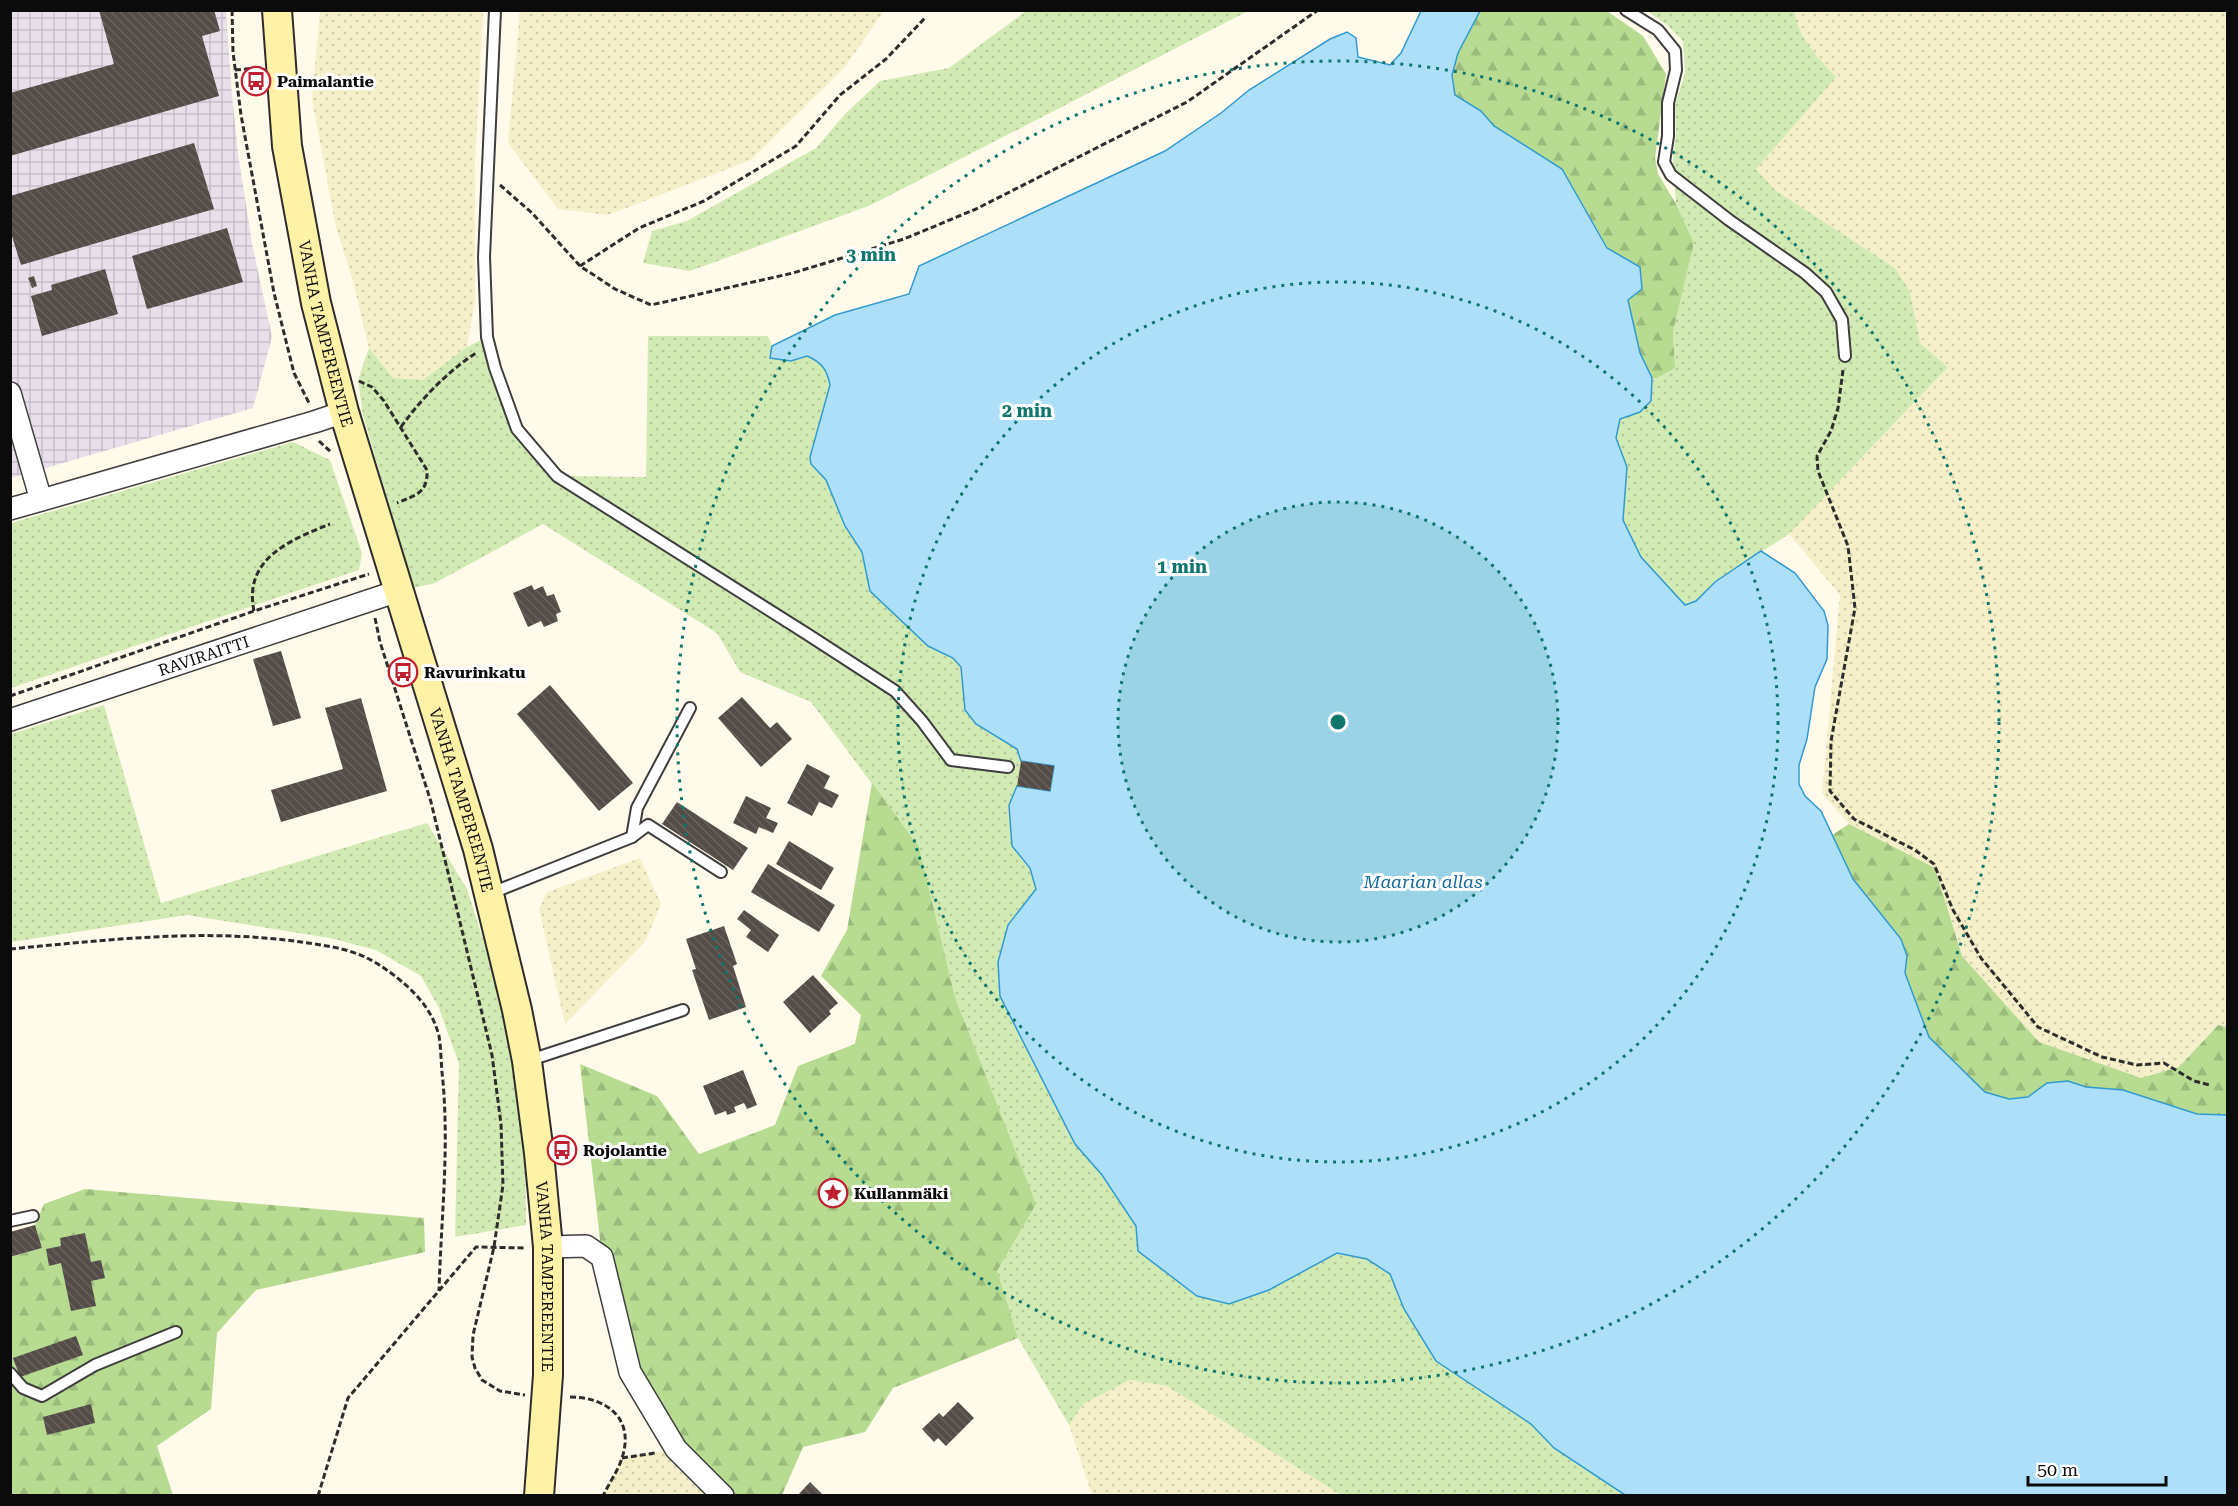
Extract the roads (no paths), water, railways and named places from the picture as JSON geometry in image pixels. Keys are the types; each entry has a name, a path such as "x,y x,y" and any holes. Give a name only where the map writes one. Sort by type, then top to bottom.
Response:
{"main road":[{"name":"VANHA TAMPEREENTIE","path":"276,10 289,157 316,303 344,412 478,849 527,1061 548,1247 548,1375 539,1496"}],"street":[{"path":"10,393 41,500"},
{"path":"10,509 344,412"},
{"name":"RAVIRAITTI","path":"10,720 398,591"},
{"path":"548,1247 586,1246 602,1257 630,1372 676,1449 723,1496"}],"lane":[{"path":"495,10 484,257 489,345 517,429 557,476 895,692 922,721 951,760 1008,767"},
{"path":"1626,10 1658,30 1675,51 1676,70 1668,103 1668,136 1664,162 1671,175 1729,220 1805,273 1826,292 1842,320 1845,356"},
{"path":"632,837 637,808 690,708"},
{"path":"489,894 632,837 648,825 721,872"},
{"path":"527,1061 683,1010"},
{"path":"10,1221 33,1216"},
{"path":"10,1373 23,1388 42,1396 95,1365 176,1332"}],"water":[{"name":"Maarian allas","path":"1421,11 1480,11 1458,53 1452,75 1455,95 1481,111 1494,126 1562,169 1607,248 1640,267 1642,289 1628,300 1640,353 1652,378 1651,401 1640,412 1620,419 1616,438 1627,467 1623,520 1641,557 1685,605 1696,601 1715,582 1761,551 1795,573 1824,611 1828,625 1827,659 1815,687 1807,739 1799,765 1799,784 1805,796 1821,811 1853,879 1901,939 1907,956 1905,973 1929,1037 1985,1092 2009,1099 2028,1097 2047,1083 2068,1081 2086,1087 2123,1090 2197,1114 2227,1115 2227,1495 1625,1495 1554,1448 1531,1424 1436,1361 1404,1309 1390,1274 1367,1259 1337,1253 1269,1290 1229,1304 1197,1296 1138,1251 1136,1226 1102,1175 1075,1144 1000,996 998,962 1008,925 1036,889 1030,868 1012,846 1009,805 1017,786 1050,791 1054,766 1021,761 1017,749 976,724 965,710 961,667 953,658 928,646 870,591 862,552 845,526 826,480 811,464 810,457 830,385 825,370 807,356 791,361 770,358 772,346 835,315 909,294 919,266 1165,151 1221,113 1249,90 1330,39 1347,32 1356,38 1358,57 1390,65 1401,53"}],"place":[{"name":"Paimalantie","path":"256,81"},
{"name":"Ravurinkatu","path":"403,672"},
{"name":"Rojolantie","path":"562,1150"},
{"name":"Kullanmäki","path":"833,1193"}]}
